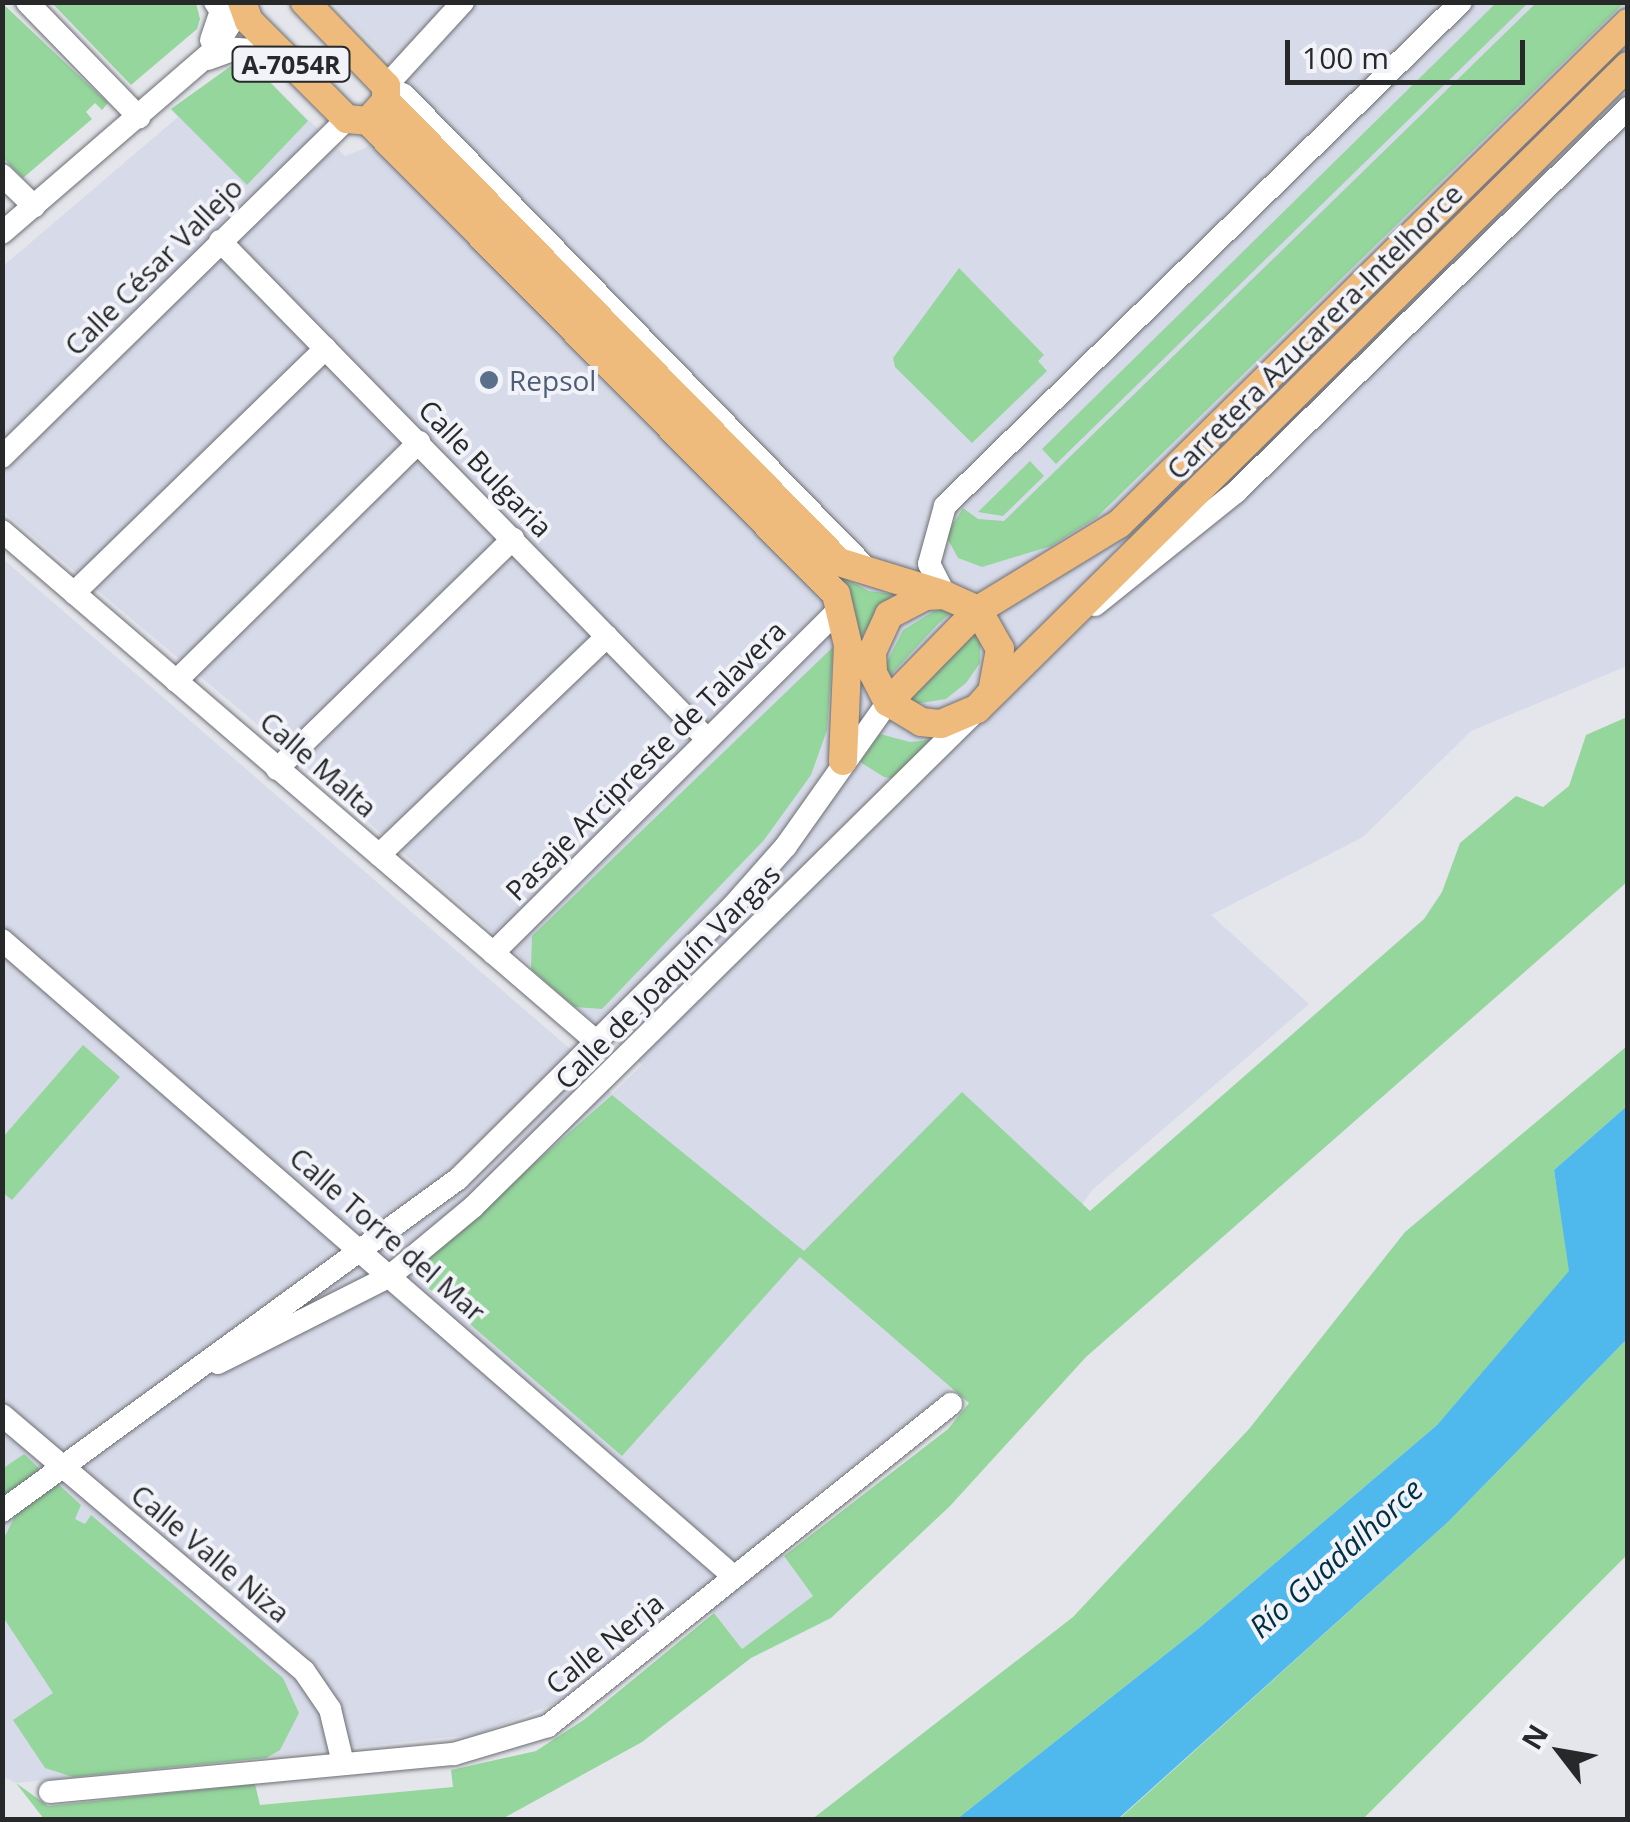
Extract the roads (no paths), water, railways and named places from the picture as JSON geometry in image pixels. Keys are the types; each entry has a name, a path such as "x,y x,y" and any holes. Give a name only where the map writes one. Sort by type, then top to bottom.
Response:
{"main road":[{"name":"A-7054R","path":"305,2 372,107"},
{"name":"A-7054R","path":"236,3 278,51 372,107"},
{"name":"Carretera Azucarera-Intelhorce","path":"1628,23 1120,524 978,610 888,702 921,722 941,724 977,709 1628,66"},
{"path":"372,107 839,562 978,610 1000,648 992,692 977,709"},
{"path":"372,107 822,577 839,610 848,645 843,761"},
{"path":"873,673 878,632 889,615 925,596 945,596"},
{"path":"848,645 873,673 888,702"}],"street":[{"path":"27,2 138,117"},
{"name":"Calle César Vallejo","path":"2,457 220,241 372,107 463,2"},
{"path":"945,596 928,564 945,506 1461,2"},
{"path":"2,233 200,61 236,3"},
{"path":"200,61 236,48 278,51"},
{"name":"Carretera Azucarera-Intelhorce","path":"1063,626 1236,492 1628,108"},
{"path":"2,175 34,206"},
{"name":"Calle Bulgaria","path":"220,241 707,739"},
{"path":"74,594 326,348"},
{"path":"176,681 418,442"},
{"name":"Calle Malta","path":"2,532 597,1042"},
{"path":"277,768 513,539"},
{"name":"Pasaje Arcipreste de Talavera","path":"493,952 839,610"},
{"path":"379,855 607,636"},
{"name":"Calle de Joaquín Vargas","path":"171,1389 458,1180 754,882 888,702"},
{"name":"Calle de Joaquín Vargas","path":"171,1389 390,1276 556,1132 977,709"},
{"name":"Calle Torre del Mar","path":"2,940 732,1575"},
{"path":"2,1511 171,1389"},
{"name":"Calle Nerja","path":"50,1792 454,1754 548,1726 618,1676 732,1575 951,1404"},
{"name":"Calle Valle Niza","path":"2,1415 304,1670 330,1709 342,1763"}],"water":[{"name":"Río Guadalhorce","path":"1627,1106 1627,1339 1448,1522 1118,1819 957,1819 1199,1628 1437,1425 1569,1271 1554,1170"}],"place":[{"name":"Repsol","path":"489,380"}]}
